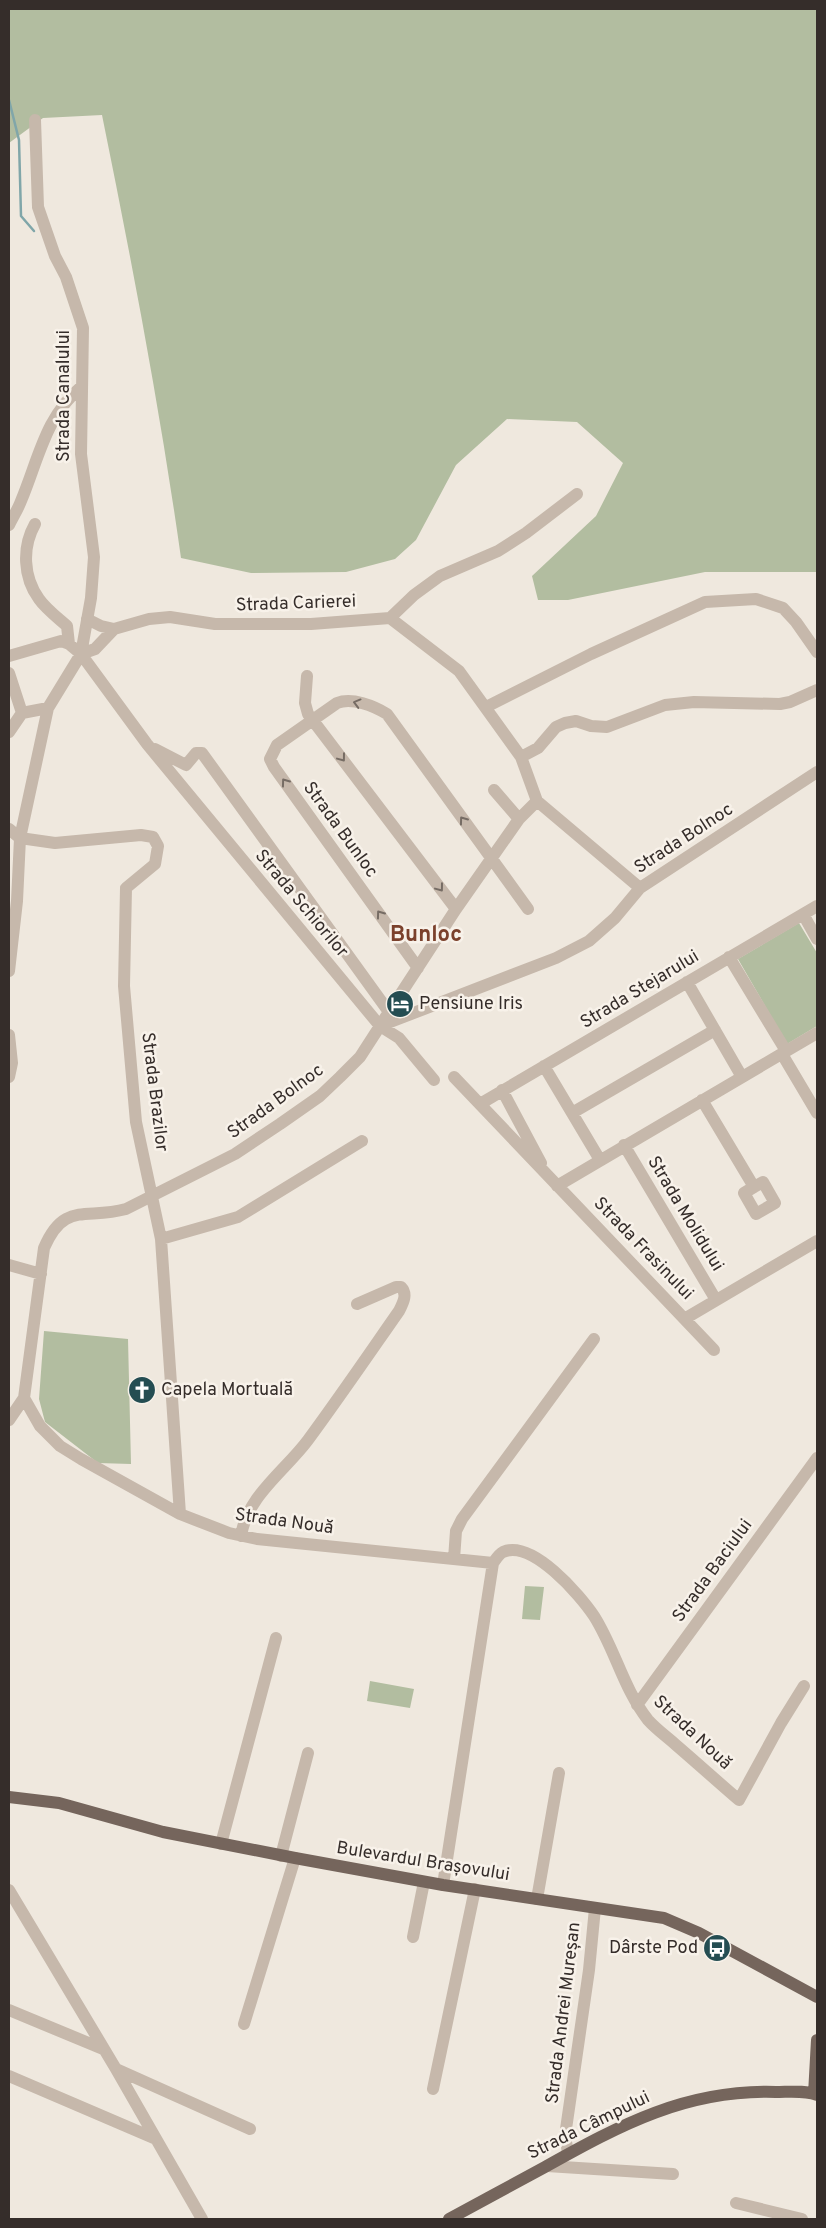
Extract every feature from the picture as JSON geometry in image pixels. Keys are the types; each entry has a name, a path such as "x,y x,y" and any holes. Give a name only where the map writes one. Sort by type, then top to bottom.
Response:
{"main road":[{"name":"Bulevardul Brașovului","path":"9,1797 59,1803 163,1832 281,1856 424,1882 652,1916 683,1925 817,1997"},
{"path":"816,2094 817,2040"},
{"name":"Strada Câmpului","path":"452,2218 568,2153 634,2120 679,2103 741,2092 816,2094"}],"street":[{"name":"Strada Canalului","path":"34,120 38,207 55,256 66,277 83,328 81,454 94,557 81,654"},
{"path":"9,525 21,502 47,429 73,394 82,386"},
{"path":"577,494 526,533 498,551 440,576 390,618 458,672 521,757 537,801 640,888"},
{"path":"9,656 60,641 69,644 67,626 38,599 28,575 26,546 28,536 35,524"},
{"path":"486,708 547,675 705,602 756,599 783,608 796,622 817,652"},
{"name":"Strada Carierei","path":"114,629 149,619 170,617 215,624 311,624 390,618"},
{"path":"87,619 101,626 114,629"},
{"path":"9,971 16,918 20,838 48,708 81,654 95,649 114,629"},
{"name":"Strada Schiorilor","path":"69,644 81,654 147,744 380,1026 399,1038 434,1080"},
{"path":"9,673 22,713"},
{"path":"306,676 305,704 313,720 456,909"},
{"path":"521,757 538,748 556,727 565,722 576,721 592,726 607,727 665,705 694,702 780,704 790,702 817,690"},
{"name":"Strada Bunloc","path":"418,968 274,767 270,759 277,746 313,720 346,700 379,709 387,714 490,860"},
{"path":"9,732 22,713 48,708"},
{"name":"Strada Schiorilor","path":"147,744 186,765 196,753 202,753 389,1012"},
{"name":"Strada Bolnoc","path":"9,1420 24,1398 44,1248 51,1232 65,1218 126,1209 235,1154 320,1096 360,1057 380,1026 556,958 590,941 615,918 640,888 817,772"},
{"path":"494,790 519,820"},
{"path":"380,1026 490,860 519,820 537,801"},
{"path":"9,829 20,838"},
{"name":"Strada Brazilor","path":"20,838 55,843 140,835 153,837 158,846 155,864 126,888 124,986 136,1122 161,1239 180,1514"},
{"path":"490,860 528,909"},
{"name":"Strada Stejarului","path":"480,1104 817,906"},
{"path":"803,914 817,939"},
{"path":"729,957 817,1113"},
{"path":"687,982 742,1077"},
{"path":"572,1113 715,1030"},
{"name":"Strada Molidului","path":"556,1186 817,1033"},
{"path":"9,1035 12,1063 9,1077"},
{"path":"544,1066 600,1160"},
{"name":"Strada Frasinului","path":"454,1077 556,1186 686,1318 714,1350"},
{"name":"Strada Frasinului","path":"502,1090 545,1173"},
{"path":"702,1100 754,1187"},
{"path":"161,1239 238,1217 362,1141"},
{"name":"Strada Molidului","path":"624,1145 716,1300"},
{"path":"686,1318 817,1241"},
{"path":"9,1266 41,1274"},
{"path":"241,1536 243,1523 264,1488 297,1455 399,1311 405,1297 404,1290 396,1287 357,1304"},
{"path":"454,1559 456,1531 462,1519 594,1339"},
{"name":"Strada Nouă","path":"24,1398 40,1426 60,1446 180,1514 241,1536 493,1563 501,1553 509,1550 520,1550 532,1555 550,1568 593,1615 606,1638 637,1705 650,1722 739,1800 781,1723 804,1686"},
{"name":"Strada Baciului","path":"637,1705 817,1458"},
{"path":"443,1885 493,1563"},
{"path":"221,1844 276,1638"},
{"path":"281,1856 308,1753"},
{"path":"537,1899 559,1774"},
{"path":"244,2024 295,1858"},
{"path":"412,1937 424,1882"},
{"path":"9,1890 116,2069 202,2219"},
{"path":"433,2089 475,1890"},
{"name":"Strada Andrei Mureșan","path":"568,2153 565,2136 589,1970 595,1908"},
{"path":"9,2010 103,2049"},
{"path":"116,2069 250,2128"},
{"path":"9,2076 156,2139"},
{"path":"547,2166 673,2174"},
{"path":"736,2203 802,2219"}],"green space":[{"path":"9,9 817,9 817,572 705,572 568,600 538,600 532,576 596,516 623,463 577,422 507,419 456,465 416,540 395,559 346,572 251,573 181,558 145,336 102,115 43,118 9,143"},
{"path":"799,923 817,953 817,1026 787,1044 738,959"},
{"path":"44,1331 128,1339 131,1464 98,1463 45,1422 39,1399"},
{"path":"525,1586 544,1587 540,1620 522,1619"},
{"path":"370,1681 414,1689 410,1708 367,1701"}],"waterway":[{"path":"9,100 19,140 21,216 34,231"}],"place":[{"name":"Pensiune Iris","path":"400,1004"},
{"name":"Capela Mortuală","path":"142,1390"},
{"name":"Dârste Pod","path":"717,1948"}],"district":[{"name":"Bunloc","path":"426,935"}]}
